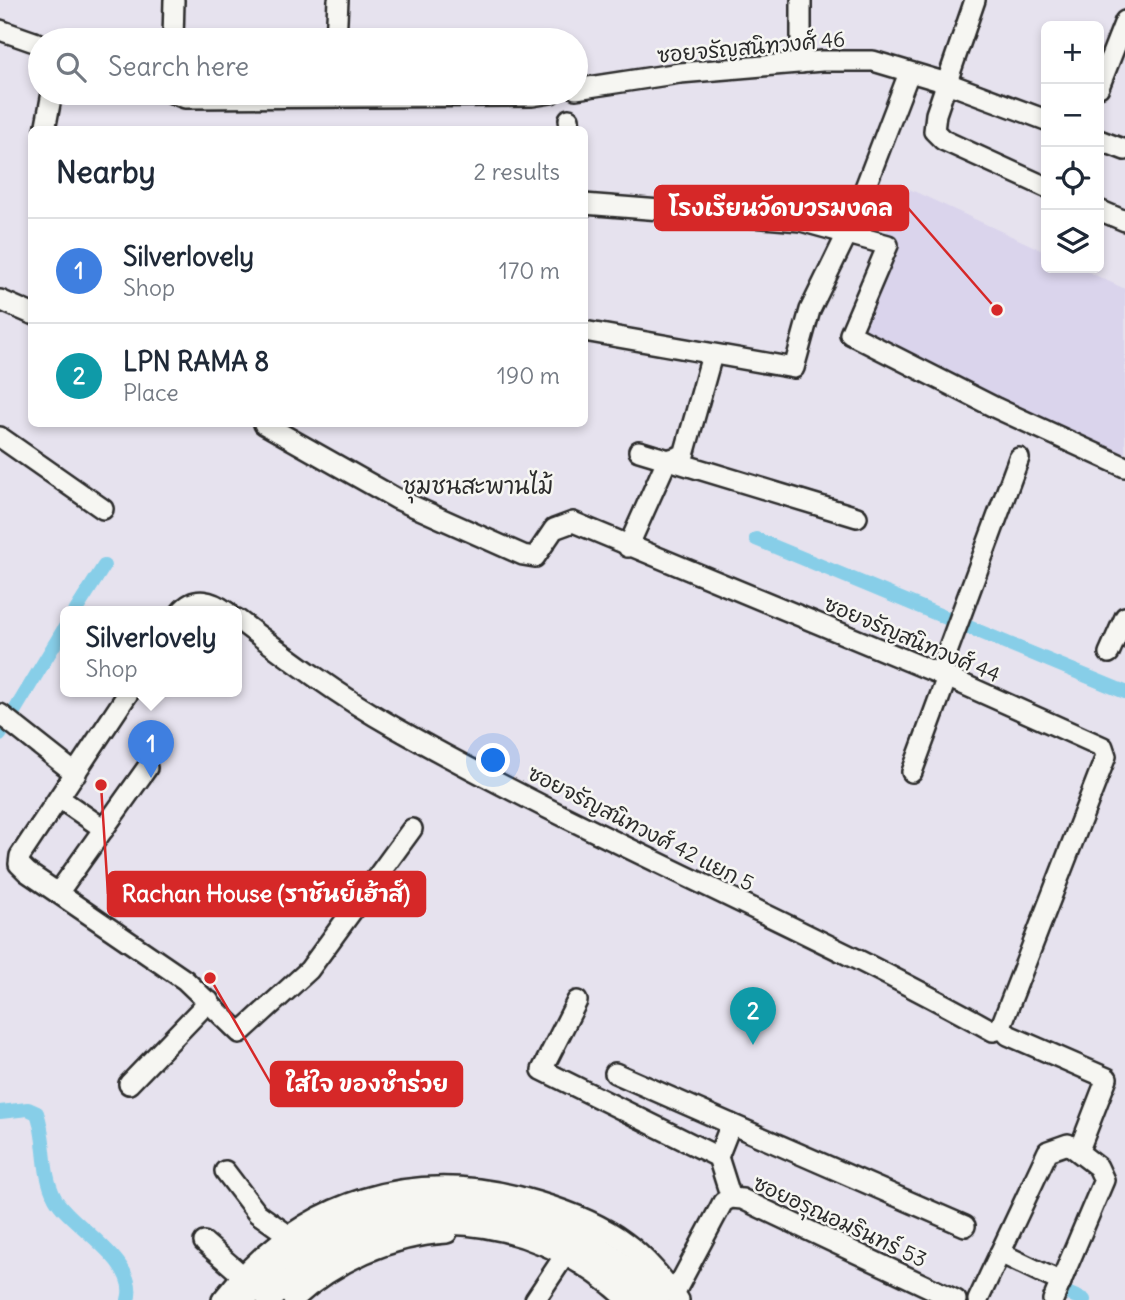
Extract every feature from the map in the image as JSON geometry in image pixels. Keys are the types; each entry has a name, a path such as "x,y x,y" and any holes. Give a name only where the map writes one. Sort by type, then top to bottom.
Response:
{"main road":[{"path":"244,1300 272,1270 321,1235 368,1215 438,1203 483,1205 549,1223 607,1254 670,1298"},
{"path":"269,1300 309,1266 353,1241 403,1226 433,1222 481,1224 541,1239 593,1267 631,1300"}],"street":[{"path":"173,28 174,0"},
{"path":"337,28 338,0"},
{"path":"801,0 801,62"},
{"path":"975,0 936,114 934,131 943,140 1041,185"},
{"path":"1100,84 1125,21"},
{"path":"0,30 28,40"},
{"name":"ซอยจรัญสนิทวงศ์ 46","path":"588,87 680,72 801,62 873,61 947,83 1041,118"},
{"path":"588,332 794,368 810,310 848,232 909,72"},
{"path":"46,126 50,105"},
{"path":"1104,142 1125,150"},
{"path":"588,204 801,221 888,245 850,334 996,408 1125,467"},
{"path":"1104,212 1125,221"},
{"path":"0,300 28,312"},
{"path":"628,547 667,460 684,454 712,355"},
{"name":"ซอยจรัญสนิทวงศ์ 44","path":"269,427 397,499 523,555 535,557 554,529 563,523 573,522 943,676 1116,753 1001,1029"},
{"path":"0,437 103,509"},
{"path":"639,451 857,517"},
{"path":"912,772 959,625 1019,458"},
{"path":"189,606 204,600 219,606"},
{"path":"1109,653 1125,617"},
{"name":"ซอยจรัญสนิทวงศ์ 42 แยก 5","path":"242,623 295,662 392,726 993,1031 1001,1029"},
{"path":"126,697 20,856 19,864 27,873 185,980 240,1032 309,970 412,829"},
{"path":"4,717 76,774"},
{"path":"63,886 147,768"},
{"path":"59,797 104,829"},
{"path":"129,1084 209,1001"},
{"path":"578,1001 542,1070 718,1157"},
{"path":"1001,1029 1116,1079 1079,1150"},
{"path":"615,1073 965,1226"},
{"path":"731,1124 718,1157 731,1198"},
{"path":"978,1300 1000,1253 1048,1151 1068,1144 1098,1167 1104,1180 1057,1291 1000,1253"},
{"path":"225,1171 257,1213 288,1235"},
{"path":"222,1300 243,1276 288,1235 333,1209 404,1189 454,1185 484,1189 547,1205 601,1228 641,1256 670,1298"},
{"name":"ซอยอรุณอมรินทร์ 53","path":"670,1298 723,1202 731,1198 742,1199 956,1300"},
{"path":"293,1300 319,1278 361,1255 404,1240 432,1234 482,1234 523,1244 561,1261 597,1285 612,1300"},
{"path":"204,1241 243,1276"},
{"path":"535,1300 561,1261"}],"shaded area":[{"path":"907,188 1041,250 1041,273 1091,273 1125,289 1125,462 861,331 885,236"}],"waterway":[{"path":"756,539 1125,692"},
{"path":"79,606 104,566"},
{"path":"0,735 60,635"},
{"path":"0,1112 28,1109 37,1113 48,1178 55,1198 114,1258 124,1272 129,1286 128,1300"},
{"path":"1067,1293 1084,1300"}],"place":[{"name":"โรงเรียนวัดบวรมงคล","path":"997,310"},
{"name":"Silverlovely","path":"151,778"},
{"name":"Rachan House (ราชันย์เฮ้าส์)","path":"101,785"},
{"name":"ใส่ใจ ของชำร่วย","path":"210,978"},
{"name":"LPN RAMA 8","path":"753,1045"}],"district":[{"name":"ชุมชนสะพานไม้","path":"478,485"}]}
